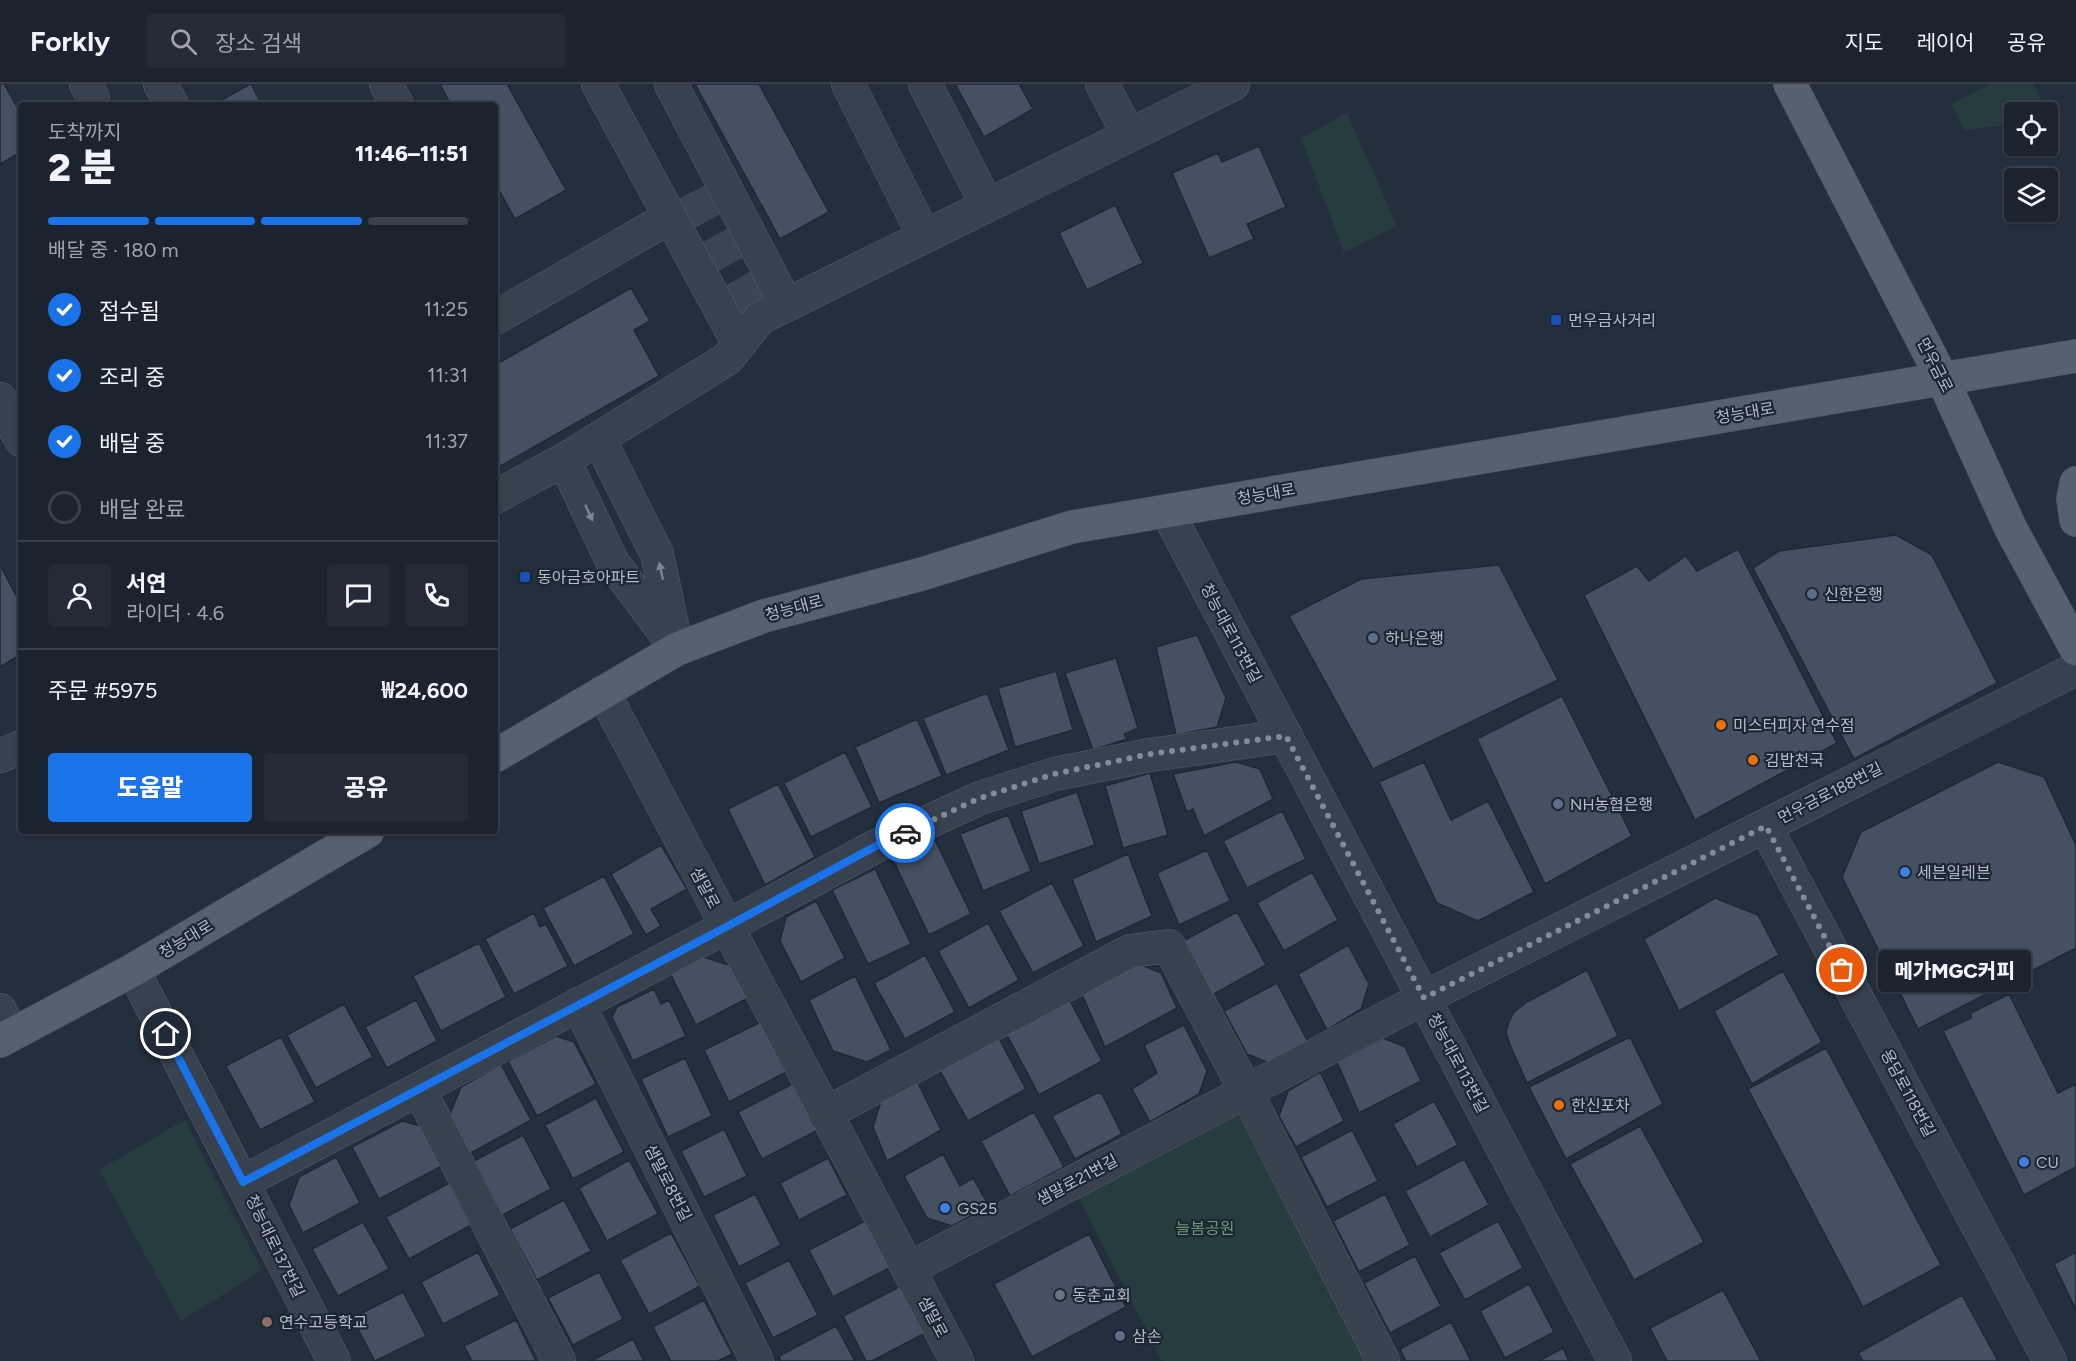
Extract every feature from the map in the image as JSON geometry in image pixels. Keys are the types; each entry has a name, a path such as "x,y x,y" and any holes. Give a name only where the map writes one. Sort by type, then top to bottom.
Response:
{"main road":[{"name":"먼우금로","path":"1790,84 1943,380 2011,529 2076,649"},
{"name":"청능대로","path":"498,754 677,649 764,615 922,574 1072,527 2076,356"},
{"path":"2076,483 2073,499 2076,520"},
{"name":"청능대로","path":"4,1028 133,970 363,834"}],"street":[{"path":"160,84 170,102"},
{"path":"386,84 395,102"},
{"path":"598,84 739,344"},
{"path":"671,84 786,304"},
{"path":"848,84 924,236"},
{"path":"925,84 987,205"},
{"path":"1102,84 1129,135"},
{"path":"498,495 564,460 727,359 760,318 1129,135 1216,88"},
{"path":"499,306 670,217"},
{"path":"0,399 18,434"},
{"path":"599,439 657,554 677,649"},
{"path":"564,460 613,563 677,649"},
{"name":"청능대로113번길","path":"1167,511 1615,1361"},
{"name":"먼우금로188번길","path":"1424,998 2076,669"},
{"name":"샘말로","path":"603,692 957,1361"},
{"path":"243,1182 876,846 980,798 1054,774 1150,754 1286,736"},
{"path":"0,756 18,748"},
{"name":"용담로118번길","path":"1766,826 2050,1361"},
{"path":"825,1114 1130,951 1169,946 1246,1091 1383,1361"},
{"name":"청능대로137번길","path":"133,970 334,1361"},
{"name":"샘말로21번길","path":"908,1269 1424,998"},
{"name":"샘말로8번길","path":"578,1004 757,1361"},
{"path":"418,1089 559,1361"}],"green space":[{"path":"1990,84 2033,84 2043,102 2004,102 2004,125 1964,130 1951,104"},
{"path":"1347,113 1397,226 1344,253 1301,138"},
{"name":"늘봄공원","path":"1246,1091 1383,1361 1162,1361 1071,1183"},
{"path":"185,1120 262,1270 181,1321 99,1170"}],"building":[{"path":"0,84 4,84 18,109 18,154 0,164"},
{"path":"250,84 260,102 218,102"},
{"path":"440,84 507,84 566,190 515,219 498,188 498,102 449,102"},
{"path":"695,84 759,84 829,212 780,239"},
{"path":"955,84 1019,84 1033,109 984,137"},
{"path":"1259,146 1286,207 1247,224 1254,239 1209,258 1172,173 1218,153 1222,162"},
{"path":"1115,205 1143,263 1087,290 1059,233"},
{"path":"631,288 650,321 634,330 659,376 498,467 498,363"},
{"path":"1896,535 1932,555 1997,683 1854,759 1753,568 1779,551"},
{"path":"1738,549 1837,743 1695,820 1584,595 1637,566 1649,581 1686,556 1697,571"},
{"path":"0,565 18,599 18,656 0,667"},
{"path":"1499,565 1558,680 1373,769 1289,616 1361,579"},
{"path":"1197,635 1226,698 1217,727 1176,735 1156,647"},
{"path":"1116,658 1138,728 1124,734 1127,739 1093,750 1065,673"},
{"path":"1056,671 1073,730 1015,747 998,688"},
{"path":"987,693 1009,750 946,775 923,718"},
{"path":"1562,696 1632,836 1545,884 1477,739"},
{"path":"917,719 942,776 879,803 855,747"},
{"path":"845,752 872,807 811,837 784,783"},
{"path":"1236,762 1260,769 1273,799 1204,836 1193,809 1187,812 1173,774"},
{"path":"1424,762 1451,820 1488,801 1534,892 1478,921 1437,903 1379,782"},
{"path":"1998,762 2044,777 2076,845 2076,948 1918,1029 1842,877 1861,832"},
{"path":"1150,773 1168,835 1123,848 1105,786"},
{"path":"778,784 815,857 765,885 728,809"},
{"path":"1077,792 1095,845 1039,864 1021,811"},
{"path":"1282,811 1306,859 1247,888 1223,841"},
{"path":"1008,815 1031,871 983,891 960,834"},
{"path":"935,840 971,914 929,935 893,860"},
{"path":"661,845 687,889 651,909 661,926 646,935 611,874"},
{"path":"1207,850 1230,901 1179,925 1157,873"},
{"path":"1128,854 1152,916 1096,942 1072,879"},
{"path":"875,869 911,944 868,964 832,890"},
{"path":"1312,872 1338,920 1284,951 1257,903"},
{"path":"604,876 634,934 574,966 543,908"},
{"path":"1052,883 1084,946 1033,973 999,911"},
{"path":"1715,898 1758,915 1779,955 1679,1011 1644,939"},
{"path":"816,901 845,958 801,982 780,941 786,917"},
{"path":"1237,912 1266,965 1212,995 1183,941"},
{"path":"534,913 540,927 546,924 568,966 514,994 485,939"},
{"path":"988,923 1019,980 969,1008 938,951"},
{"path":"479,943 506,997 441,1031 413,976"},
{"path":"1348,945 1369,984 1361,1009 1327,1030 1298,974"},
{"path":"925,955 955,1012 905,1039 874,983"},
{"path":"703,957 732,966 748,998 696,1025 670,973"},
{"path":"1137,963 1161,973 1177,1008 1105,1047 1081,992"},
{"path":"1587,970 1618,1036 1527,1083 1506,1032 1514,1012 1527,1002"},
{"path":"1783,971 1822,1042 1752,1084 1714,1011"},
{"path":"855,976 891,1050 867,1062 833,1051 809,1000"},
{"path":"1277,983 1308,1042 1269,1063 1247,1054 1224,1011"},
{"path":"654,989 661,1004 669,1000 686,1036 633,1061 612,1017 617,1007"},
{"path":"2009,994 2058,1093 2076,1084 2076,1167 2024,1195 1943,1031 1971,1018 1971,1013"},
{"path":"1069,999 1102,1061 1039,1095 1006,1033"},
{"path":"416,1000 437,1041 387,1068 365,1027"},
{"path":"344,1004 373,1057 316,1088 287,1035"},
{"path":"767,1019 792,1069 729,1102 704,1050"},
{"path":"1184,1025 1207,1071 1199,1094 1150,1122 1132,1089 1157,1073 1144,1045"},
{"path":"556,1036 574,1042 596,1084 537,1116 508,1061"},
{"path":"281,1037 315,1102 260,1130 226,1066"},
{"path":"998,1037 1026,1089 968,1121 939,1069"},
{"path":"1630,1037 1663,1104 1566,1159 1529,1087"},
{"path":"1383,1038 1405,1047 1421,1081 1359,1113 1337,1062"},
{"path":"1826,1048 1941,1265 1863,1307 1748,1089"},
{"path":"685,1058 712,1116 668,1137 641,1079"},
{"path":"501,1064 531,1120 467,1155 448,1119 461,1087"},
{"path":"1320,1072 1344,1121 1296,1147 1279,1116 1288,1091"},
{"path":"917,1081 941,1130 887,1161 873,1127 881,1101"},
{"path":"796,1082 820,1129 762,1159 738,1112"},
{"path":"1097,1093 1102,1094 1122,1134 1075,1159 1052,1116"},
{"path":"596,1098 624,1152 573,1179 545,1125"},
{"path":"1434,1101 1458,1145 1417,1167 1393,1124"},
{"path":"1034,1112 1064,1167 1010,1196 981,1141"},
{"path":"402,1121 427,1128 446,1164 379,1199 352,1147"},
{"path":"1640,1126 1704,1242 1634,1280 1570,1164"},
{"path":"724,1129 747,1176 704,1197 681,1151"},
{"path":"1352,1130 1378,1181 1327,1207 1301,1157"},
{"path":"523,1135 551,1189 501,1216 472,1162"},
{"path":"943,1154 960,1186 973,1178 989,1206 952,1226 927,1218 904,1176"},
{"path":"336,1157 360,1203 303,1233 289,1205 299,1177"},
{"path":"828,1158 847,1195 799,1220 780,1183"},
{"path":"1464,1159 1489,1205 1430,1237 1405,1191"},
{"path":"629,1160 658,1214 607,1241 579,1188"},
{"path":"451,1182 473,1224 409,1259 386,1217"},
{"path":"755,1194 781,1245 739,1267 713,1215"},
{"path":"1385,1194 1410,1245 1359,1272 1333,1221"},
{"path":"564,1200 591,1251 537,1280 510,1229"},
{"path":"867,1220 891,1267 833,1297 809,1250"},
{"path":"1498,1221 1523,1268 1465,1300 1439,1253"},
{"path":"363,1222 389,1269 338,1296 312,1249"},
{"path":"671,1233 700,1286 649,1314 620,1260"},
{"name":"동춘교회","path":"1089,1234 1126,1307 1032,1357 994,1284"},
{"path":"478,1252 500,1295 443,1324 421,1282"},
{"path":"2076,1252 2076,1310 2054,1264"},
{"path":"1415,1256 1441,1306 1390,1333 1364,1283"},
{"path":"789,1260 818,1315 773,1338 745,1283"},
{"path":"599,1272 623,1319 573,1345 548,1298"},
{"path":"1529,1284 1554,1332 1505,1358 1480,1311"},
{"path":"901,1286 925,1333 872,1361 866,1361 843,1316"},
{"path":"1723,1290 1761,1361 1667,1361 1650,1328"},
{"path":"403,1292 426,1336 375,1361 352,1318"},
{"path":"1962,1295 1998,1361 1863,1361 1858,1353"},
{"path":"704,1300 732,1354 718,1361 671,1361 653,1327"},
{"path":"516,1320 536,1361 472,1361 464,1346"},
{"path":"1451,1322 1471,1361 1406,1361 1400,1349"},
{"path":"836,1326 855,1361 781,1361 779,1356"},
{"path":"633,1339 644,1361 591,1361"},
{"path":"1563,1348 1569,1361 1539,1361"}],"tunnel":[{"path":"692,192 760,318"}],"way so far":[{"path":"905,833 980,798 1054,774 1150,754 1286,736 1424,998 1766,826 1842,970"}],"place":[{"name":"먼우금사거리","path":"1556,320"},
{"name":"동아금호아파트","path":"525,577"},
{"name":"신한은행","path":"1812,594"},
{"name":"하나은행","path":"1373,638"},
{"name":"미스터피자 연수점","path":"1721,725"},
{"name":"김밥천국","path":"1753,760"},
{"name":"NH농협은행","path":"1558,804"},
{"name":"세븐일레븐","path":"1905,872"},
{"name":"메가MGC커피","path":"1842,970"},
{"name":"한신포차","path":"1559,1105"},
{"name":"CU","path":"2024,1162"},
{"name":"GS25","path":"945,1208"},
{"name":"동춘교회","path":"1060,1295"},
{"name":"연수고등학교","path":"267,1322"},
{"name":"삼손","path":"1120,1336"}],"route":[{"path":"166,1034 243,1182 876,846 905,833"}]}
